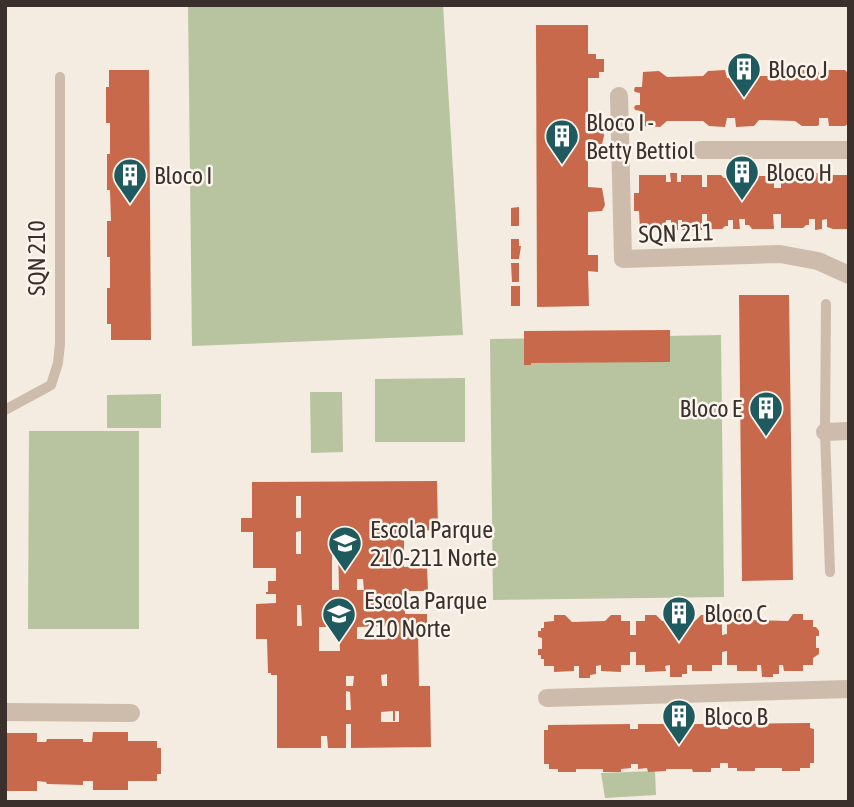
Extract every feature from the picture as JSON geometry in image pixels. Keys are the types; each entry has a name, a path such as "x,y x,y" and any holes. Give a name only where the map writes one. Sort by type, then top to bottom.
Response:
{"street":[{"name":"SQN 211","path":"619,96 622,259 780,254 818,261 849,275"},
{"path":"701,150 849,150"},
{"path":"825,432 849,431"},
{"path":"547,698 849,690"},
{"path":"5,712 131,713"}],"lane":[{"name":"SQN 210","path":"5,410 51,385 58,363 60,77"},
{"path":"827,304 825,432 830,572"}],"green space":[{"path":"188,5 443,5 463,335 192,346"},
{"path":"721,335 724,597 493,600 490,339"},
{"path":"465,378 465,442 375,442 375,379"},
{"path":"310,392 342,392 343,452 311,453"},
{"path":"161,394 161,428 107,428 107,395"},
{"path":"29,431 139,431 139,629 28,629"},
{"path":"655,771 656,795 605,798 601,773"}],"building":[{"name":"Bloco I - Betty Bettiol","path":"536,25 588,25 588,54 596,54 596,59 604,59 604,72 599,72 599,78 588,78 588,121 602,123 604,136 602,144 588,145 588,187 602,188 605,205 602,211 588,212 588,255 598,255 598,272 588,271 589,306 537,307"},
{"name":"Bloco I","path":"109,70 149,70 151,340 111,340 111,324 107,324 110,257 107,257 107,221 111,221 110,190 107,190 110,123 106,123"},
{"name":"Bloco J","path":"725,70 727,78 734,78 737,71 753,70 759,76 795,76 802,70 817,70 819,79 828,78 828,70 845,70 849,74 849,123 845,126 829,126 828,118 819,118 817,126 802,126 795,121 759,120 754,126 736,127 735,118 727,118 725,127 709,126 703,121 667,121 660,127 642,126 642,113 634,107 640,105 640,93 634,90 635,87 642,87 643,72 659,71 667,77 703,76 708,71"},
{"name":"Bloco H","path":"732,172 740,173 740,183 754,176 774,176 774,188 781,188 781,175 802,175 809,178 809,182 814,182 814,173 822,173 822,182 826,182 826,177 847,175 847,229 827,227 827,219 822,220 822,229 815,230 815,219 809,219 809,225 803,228 781,228 781,214 773,214 774,229 752,229 745,225 745,219 739,219 740,229 733,229 733,220 728,220 728,226 722,229 707,229 707,214 702,214 702,230 682,230 682,220 678,220 678,230 671,230 671,220 666,220 666,230 640,230 639,211 634,211 634,193 639,193 639,175 666,175 666,182 671,182 670,173 677,173 677,182 681,182 681,175 702,175 702,187 707,187 707,175 721,175 728,178 728,182 732,182"},
{"path":"519,207 519,226 511,226 511,208"},
{"path":"511,239 519,239 519,259 511,259"},
{"path":"511,263 519,263 519,282 512,282"},
{"path":"511,286 520,286 520,306 511,306"},
{"name":"Bloco E","path":"739,295 789,295 793,580 742,581"},
{"path":"670,330 670,362 524,365 524,331"},
{"name":"Escola Parque 210 Norte","path":"437,481 438,530 404,531 404,567 427,566 428,591 405,591 405,614 427,614 427,627 418,627 419,686 430,686 431,747 351,748 351,724 346,724 346,748 328,748 327,736 321,736 321,748 277,748 277,675 268,673 267,639 256,639 256,604 276,603 276,594 266,592 268,581 276,581 276,568 253,568 253,532 241,532 241,518 252,518 252,482","holes":["296,496 301,496 301,518 296,518","301,531 301,554 296,554 296,532","332,543 338,543 339,590 332,590","357,579 363,579 364,590 357,590","297,605 301,605 302,626 297,626","388,626 388,639 357,639 357,627","319,627 339,627 340,651 319,651","387,674 387,686 382,686 381,675","346,676 354,676 353,686 346,686","346,691 350,692 351,710 346,710","393,711 395,721 395,711 399,711 399,722 381,722 381,712"]},
{"name":"Bloco C","path":"736,614 747,614 752,620 788,621 793,614 803,614 803,620 813,620 813,627 819,631 816,648 819,648 819,654 813,658 813,665 803,665 803,671 784,671 783,665 779,665 779,674 762,677 761,665 757,665 757,671 737,671 737,665 727,665 727,651 722,652 722,665 712,665 712,671 692,671 692,665 687,665 687,674 670,677 670,665 665,666 666,671 645,672 645,665 636,665 636,652 630,652 630,665 621,665 621,672 601,671 601,665 596,666 596,674 590,675 590,678 579,678 579,666 574,666 574,671 554,672 554,666 544,666 544,659 538,655 538,649 542,649 542,638 538,637 538,631 544,628 544,622 554,621 554,615 565,615 572,622 605,621 611,615 621,615 621,621 630,621 630,635 636,635 636,621 645,621 645,615 656,615 662,621 695,621 701,615 712,615 712,621 722,621 722,635 727,634 727,621 736,621"},
{"name":"Bloco B","path":"810,723 810,728 814,729 814,763 810,763 810,768 800,768 800,771 755,768 755,771 737,771 737,768 728,768 728,763 720,763 720,768 711,768 711,772 666,769 648,772 647,768 638,769 638,764 631,764 631,768 621,769 621,772 576,769 576,772 558,772 558,769 549,769 549,764 544,764 544,730 548,730 548,725 630,724 630,729 638,729 638,724 720,724 720,729 728,729 728,724"},
{"path":"93,732 128,732 128,741 157,741 157,748 161,748 161,774 157,774 157,781 128,781 128,790 93,790 93,781 83,781 83,785 47,784 37,781 37,791 5,791 5,733 37,733 37,742 46,742 47,739 83,739 83,742 92,742"}],"place":[{"name":"Bloco J","path":"744,99"},
{"name":"Bloco I - Betty Bettiol","path":"562,166"},
{"name":"Bloco H","path":"742,202"},
{"name":"Bloco I","path":"130,205"},
{"name":"Bloco E","path":"766,438"},
{"name":"Escola Parque 210-211 Norte","path":"345,573"},
{"name":"Bloco C","path":"679,643"},
{"name":"Escola Parque 210 Norte","path":"339,644"},
{"name":"Bloco B","path":"679,746"}]}
